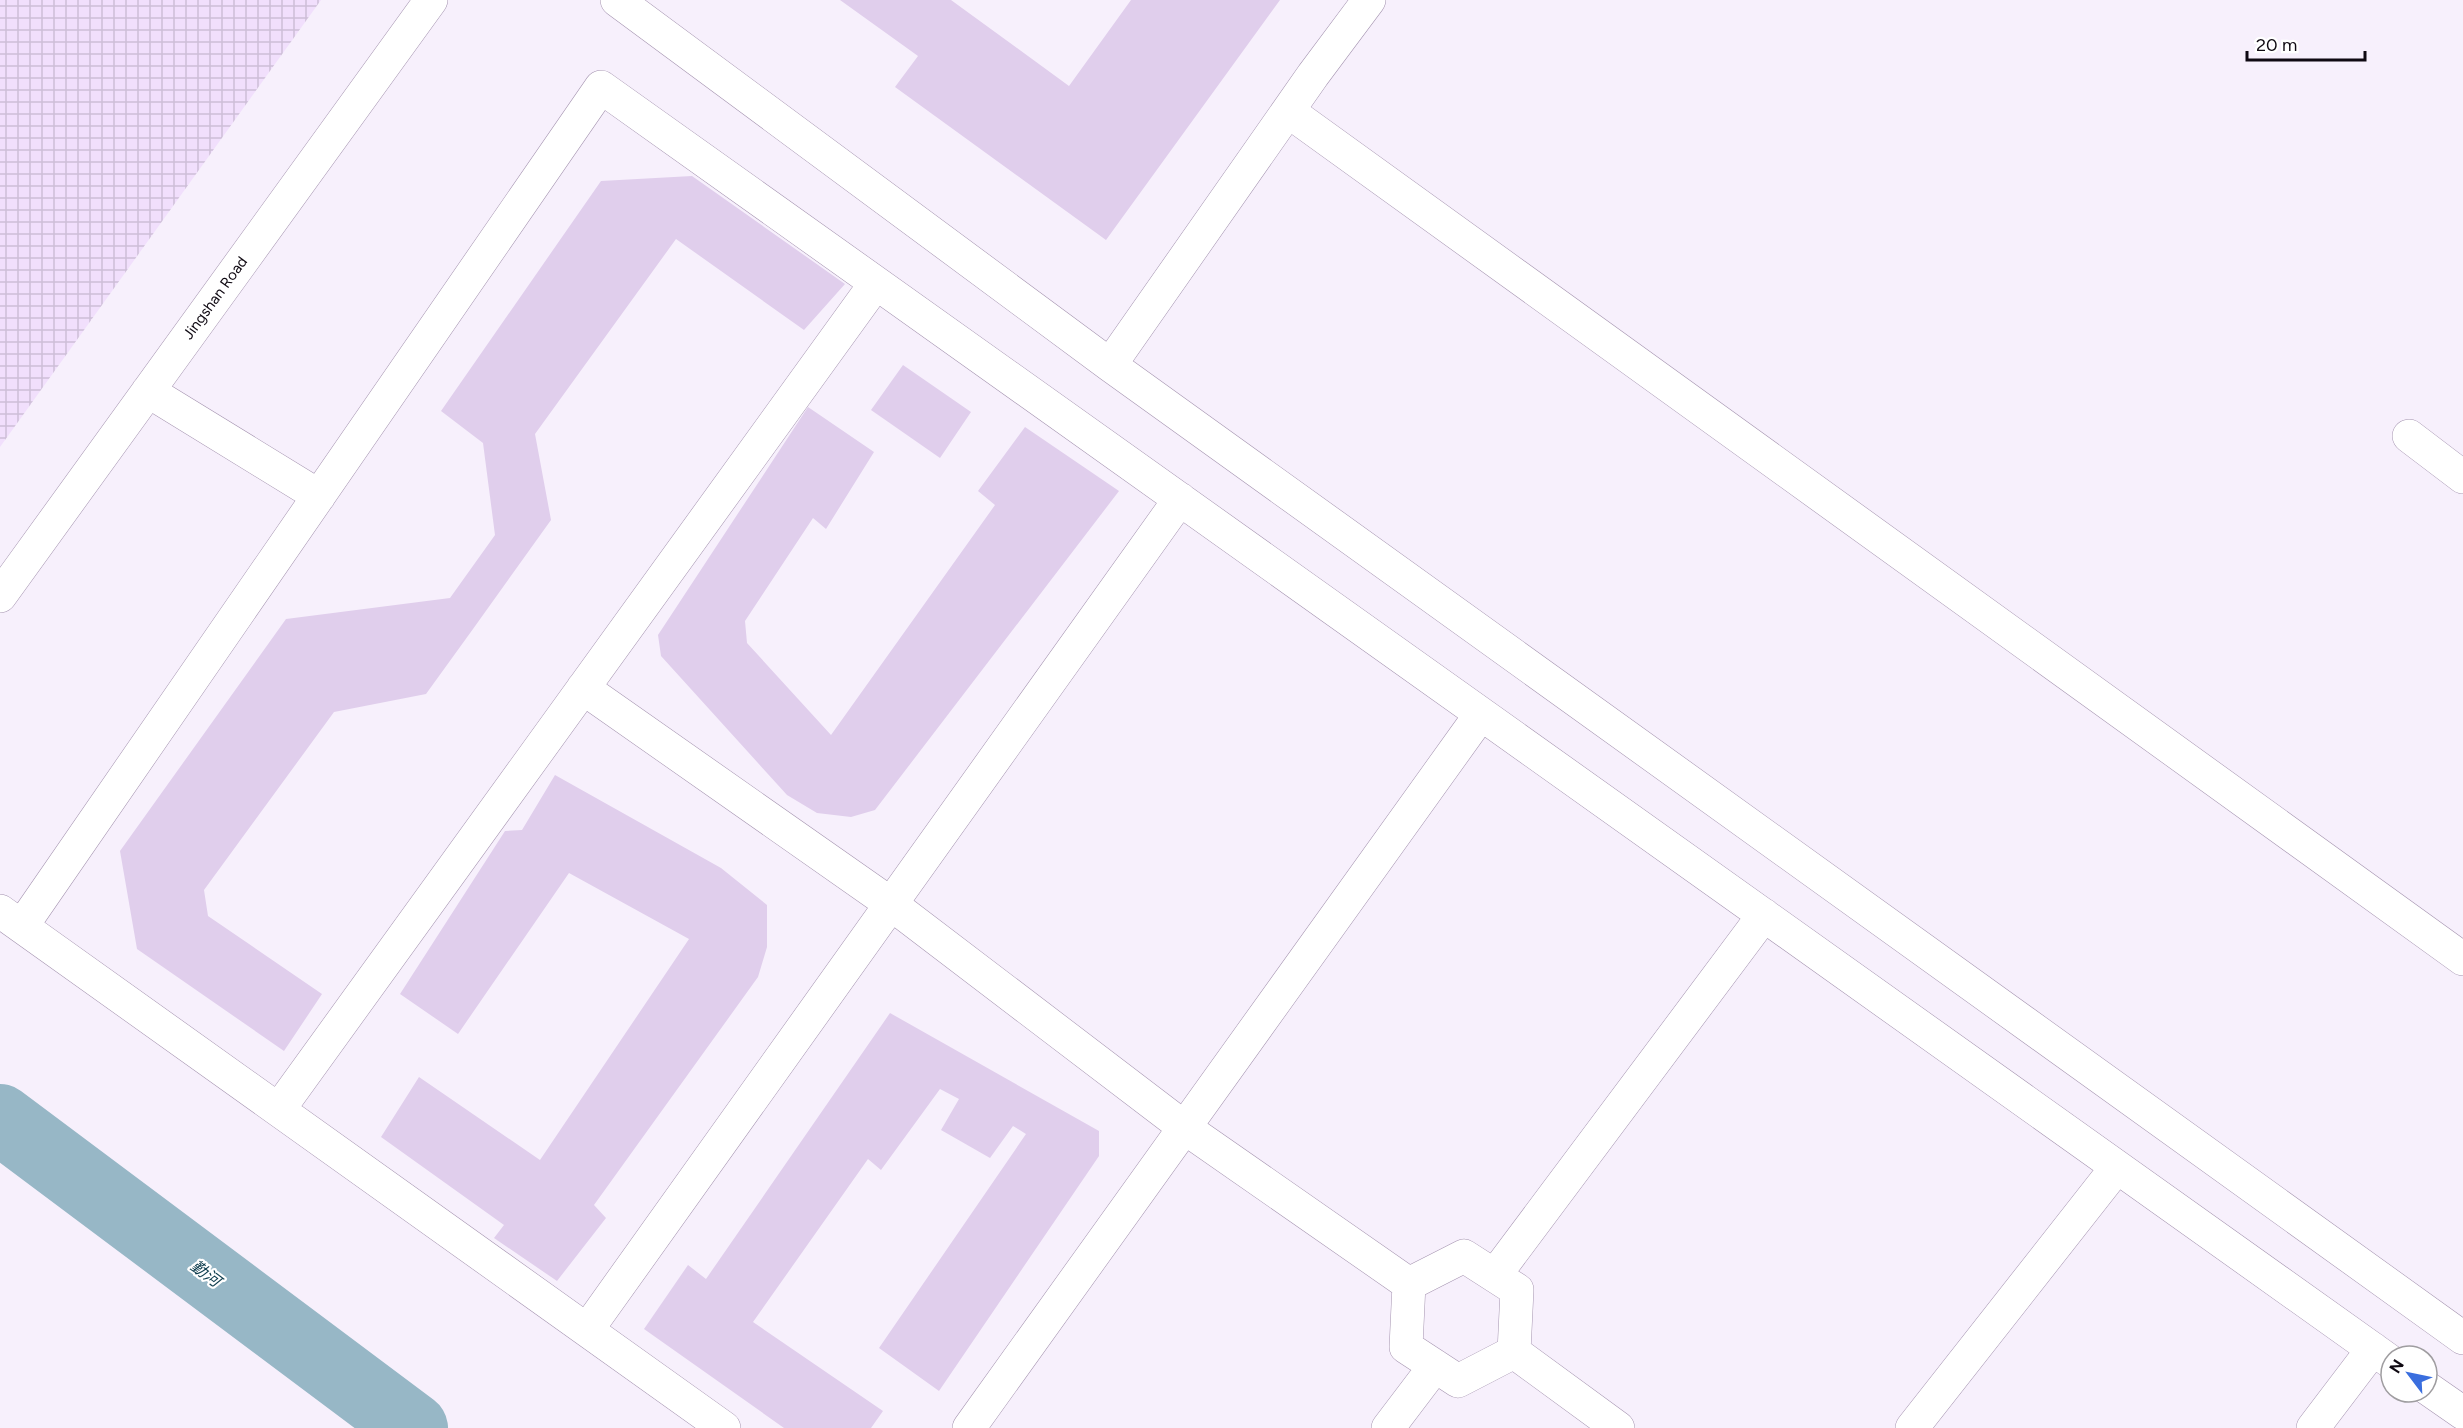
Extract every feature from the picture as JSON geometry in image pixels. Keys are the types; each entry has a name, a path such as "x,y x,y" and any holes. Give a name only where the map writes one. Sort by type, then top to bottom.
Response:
{"street":[{"name":"Jingshan Road","path":"0,596 431,0"},
{"path":"617,0 1110,365 2463,1338"},
{"path":"1110,365 1288,111 1369,0"},
{"path":"724,1428 11,918 319,496 601,87 2379,1354"},
{"path":"1288,111 2463,959"},
{"path":"279,1109 876,283"},
{"path":"148,391 319,496"},
{"path":"2409,436 2463,477"},
{"path":"587,1330 1180,499"},
{"path":"583,688 891,904 1185,1128 1409,1284"},
{"path":"969,1428 1481,714"},
{"path":"1495,1275 1764,915"},
{"path":"1912,1428 2117,1167"},
{"path":"1409,1284 1464,1256 1495,1275 1516,1290 1514,1352"},
{"path":"1409,1284 1406,1347 1458,1381 1514,1352"},
{"path":"1514,1352 1618,1428"},
{"path":"2313,1428 2379,1359"},
{"path":"1388,1428 1435,1366"},
{"path":"2439,1396 2463,1413"}],"shaded area":[{"path":"0,0 321,0 0,447"}],"building":[{"path":"840,0 951,0 1069,86 1131,0 1280,0 1106,240 895,87 918,56"},
{"path":"692,176 845,284 804,330 676,239 535,434 551,520 426,694 334,712 204,890 208,916 322,994 284,1051 137,949 120,851 286,619 450,598 495,535 483,443 441,411 601,181"},
{"path":"903,365 971,412 940,458 871,410"},
{"path":"808,407 874,452 826,529 813,518 745,621 747,643 831,735 995,505 978,491 1025,427 1119,491 875,810 851,817 817,813 787,795 661,656 658,635"},
{"path":"555,775 721,868 767,905 767,947 758,977 594,1205 606,1218 557,1281 494,1238 504,1225 381,1137 419,1077 540,1160 689,939 569,873 458,1034 400,994 505,831 522,830"},
{"path":"890,1013 1099,1131 1099,1156 939,1391 879,1348 1026,1134 1013,1126 990,1158 941,1130 959,1099 940,1089 881,1170 868,1159 753,1322 883,1411 871,1428 784,1428 644,1329 688,1265 706,1279"}],"waterway":[{"name":"勤河","path":"0,1119 413,1428"}]}
